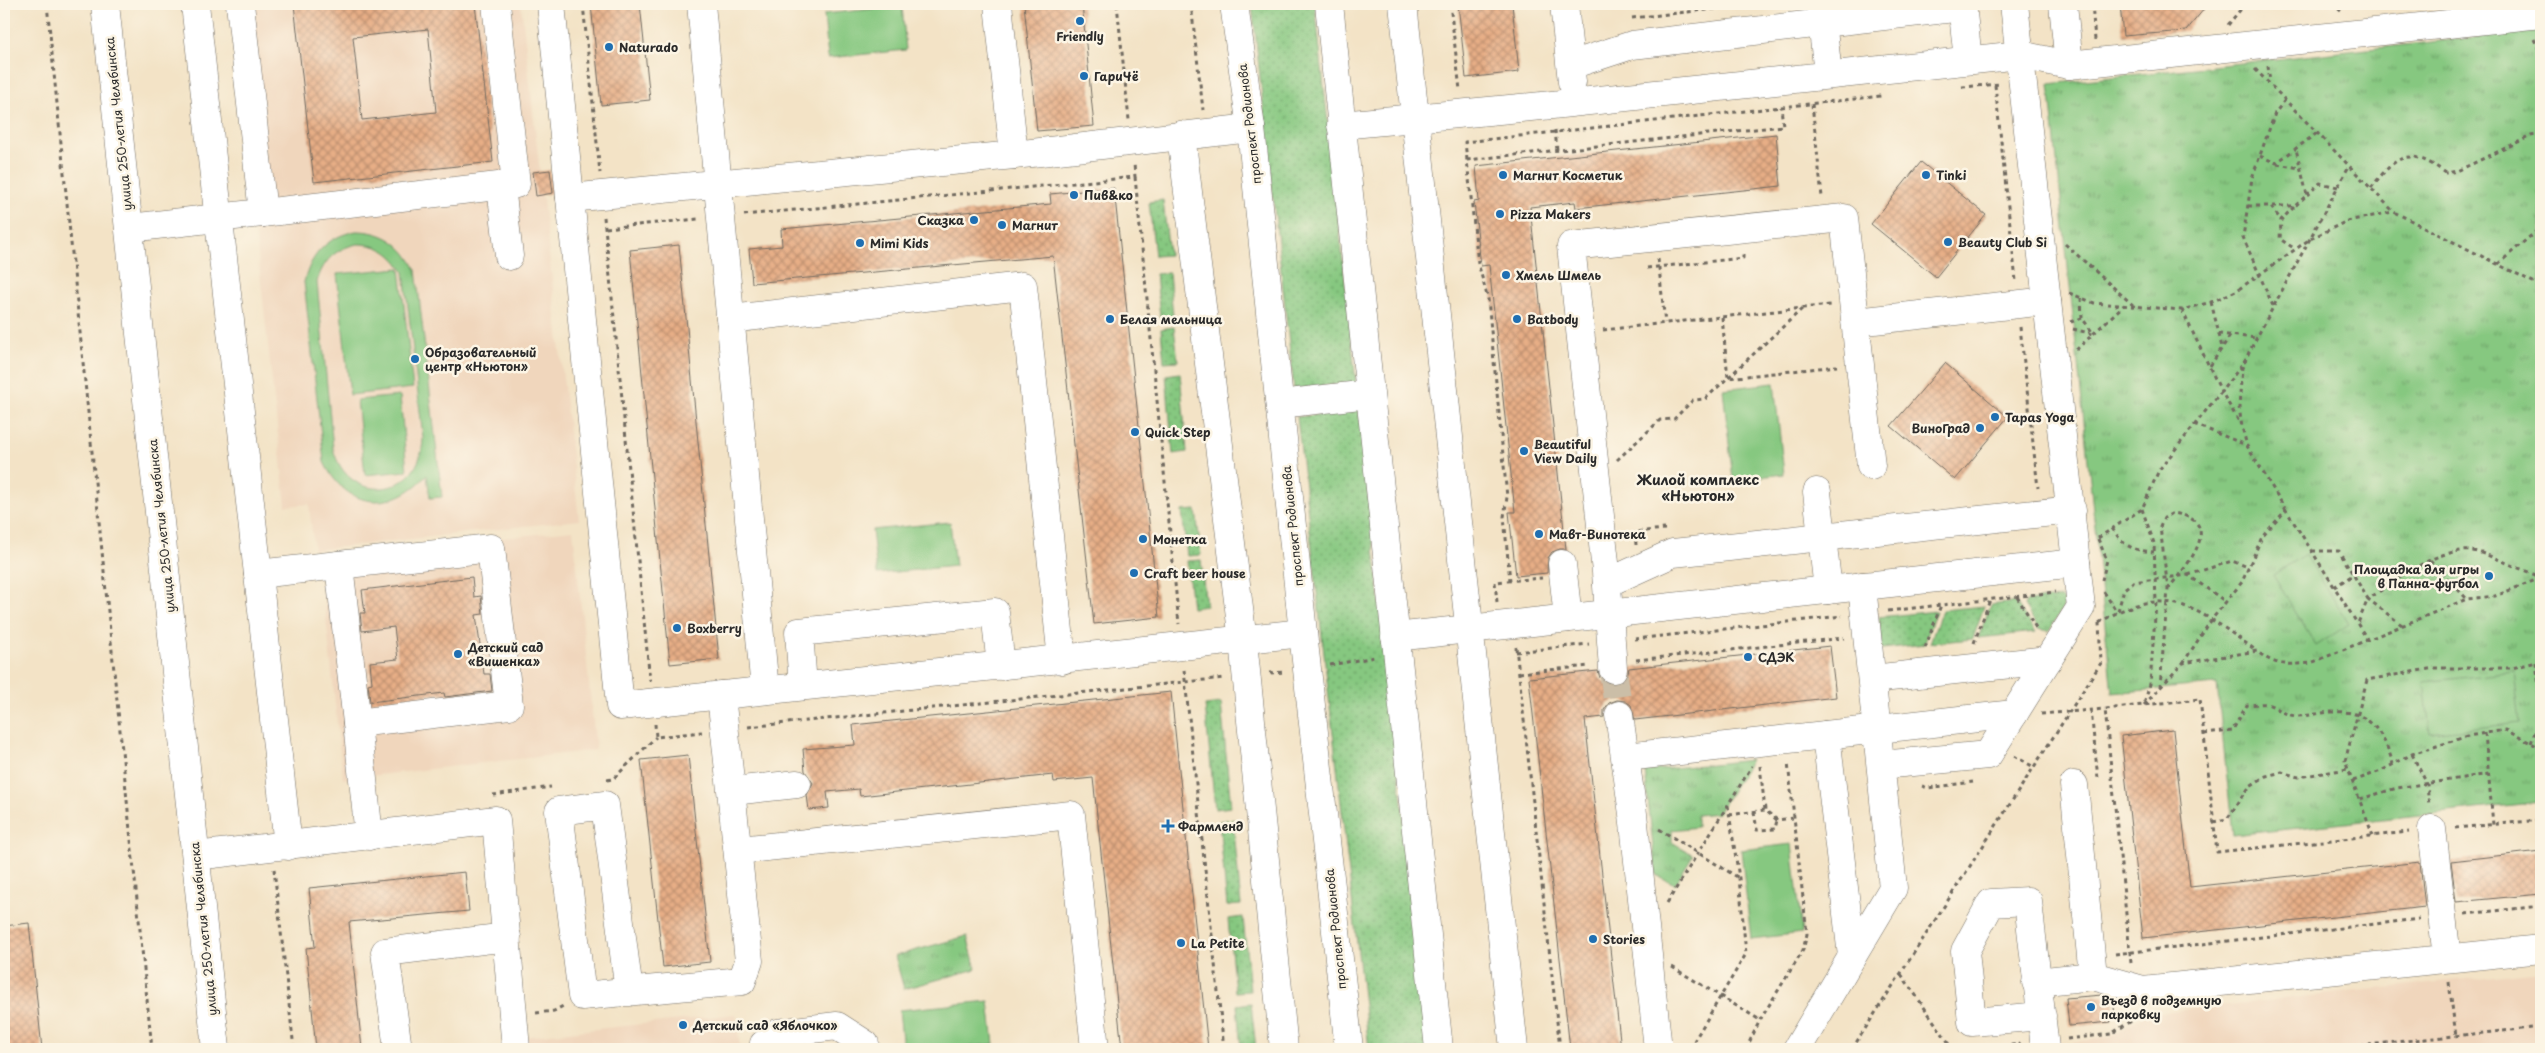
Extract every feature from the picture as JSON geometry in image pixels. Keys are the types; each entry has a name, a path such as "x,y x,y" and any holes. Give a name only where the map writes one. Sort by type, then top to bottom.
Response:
{"street":[{"name":"улица 250-летия Челябинска","path":"105,4 216,1049"},
{"path":"195,4 288,846"},
{"path":"240,4 263,213"},
{"path":"130,228 516,184 496,4"},
{"path":"552,4 620,706 1181,648 1303,633"},
{"path":"701,4 765,690"},
{"path":"998,4 1014,155"},
{"name":"проспект Родионова","path":"1234,4 1251,128 1303,633 1349,1049"},
{"path":"1329,4 1439,1049"},
{"path":"1403,4 1514,1049"},
{"path":"1563,104 1571,65 1564,4"},
{"path":"1880,765 1988,755 2026,714 2044,648 2081,607 2089,587 2076,558 2014,4"},
{"path":"2063,4 2069,65"},
{"path":"1571,65 1632,46 1822,14 1963,5 1968,60"},
{"path":"1822,14 1828,74"},
{"path":"1341,125 1563,104 1828,74 2020,55 2069,65 2541,14"},
{"path":"570,198 1014,155 1251,128"},
{"path":"1193,134 1284,1049"},
{"path":"500,186 509,256"},
{"path":"1612,658 1607,583 1571,246 1844,218 1871,466"},
{"path":"730,319 1023,286 1062,660"},
{"path":"1854,312 2046,292"},
{"path":"1280,404 1369,394"},
{"path":"1817,492 1828,590"},
{"path":"1607,583 1673,554 2072,510"},
{"path":"258,574 491,548 510,705 357,722"},
{"path":"1396,646 1469,629 1828,590 2076,558"},
{"path":"1562,564 1568,618"},
{"path":"339,565 369,836"},
{"path":"1797,1049 1893,888 1862,586"},
{"path":"803,686 800,632 995,612 1001,666"},
{"path":"1872,679 2044,648"},
{"path":"629,992 606,805 559,811 582,996 629,992 742,981 749,961 733,791 721,695"},
{"path":"1626,758 1759,749 1785,740 2026,714"},
{"path":"1619,715 1633,814 1658,1049"},
{"path":"1826,735 1852,956"},
{"path":"733,791 797,784"},
{"path":"2086,786 2105,962 2133,987 2143,990 2541,949"},
{"path":"739,850 1071,815 1095,1049"},
{"path":"196,856 496,820 516,1049"},
{"path":"2432,829 2447,958"},
{"path":"2028,901 2036,982 2044,1036 2004,1033 1972,1022 1965,951 1991,903 2028,901"},
{"path":"398,1049 385,952 507,937"},
{"path":"2036,982 2105,962"},
{"path":"765,1049 764,1044 778,1033 837,1026 866,1044 866,1049"}],"path":[{"path":"47,4 152,1049"},
{"path":"1191,4 1193,134"},
{"path":"1450,4 1461,99"},
{"path":"1632,18 1760,4"},
{"path":"2251,64 2394,212 2541,286"},
{"path":"1959,87 2023,82"},
{"path":"1467,160 1465,142 1890,95"},
{"path":"2273,307 2258,276 2243,237 2252,178 2275,113 2286,100"},
{"path":"1557,150 1555,132 1563,104"},
{"path":"1812,104 1822,198"},
{"path":"2276,164 2317,133"},
{"path":"2371,188 2400,159 2413,155 2426,158 2446,173 2457,172 2531,136 2541,134"},
{"path":"2296,149 2307,196"},
{"path":"2260,156 2276,164 2301,168"},
{"path":"2349,166 2256,338 2242,368 2239,408 2247,446 2367,639"},
{"path":"1135,177 1181,648 1224,1049"},
{"path":"2281,220 2320,182 2338,187"},
{"path":"2248,206 2295,206"},
{"path":"2271,206 2281,220 2280,239 2295,249"},
{"path":"2046,292 2081,298 2094,303 2182,310 2210,302 2236,291 2310,239 2347,221 2394,212"},
{"path":"2038,220 2133,305"},
{"path":"1647,268 1743,258 1740,228"},
{"path":"2498,264 2541,228"},
{"path":"1656,237 1664,323"},
{"path":"2081,298 2082,318 2093,334"},
{"path":"2210,302 2222,348"},
{"path":"2055,368 2125,304"},
{"path":"1580,332 1804,308 1854,312"},
{"path":"1594,463 1617,460 1660,420 1674,419 1693,400 1705,399 1804,308"},
{"path":"2182,310 2220,391 2242,427"},
{"path":"1722,317 1728,378"},
{"path":"2219,334 2256,338"},
{"path":"2209,367 2230,336"},
{"path":"2118,612 2089,587 2076,558 2098,538 2142,509 2158,470 2246,360"},
{"path":"1728,378 1860,363"},
{"path":"2194,424 2247,446"},
{"path":"2142,509 2154,543 2156,603 2150,684 2144,705"},
{"path":"2144,705 2183,663 2212,619 2242,582 2262,537 2286,510"},
{"path":"2160,688 2168,589 2160,527 2164,518 2173,513 2186,515 2195,521 2201,534 2195,555 2168,589"},
{"path":"2112,528 2121,542 2142,551 2154,552"},
{"path":"1519,673 1865,613 2017,597 2089,587 2104,578 2107,560 2098,538"},
{"path":"2541,538 2541,545"},
{"path":"2312,551 2339,551 2368,599 2402,625"},
{"path":"2358,624 2368,599 2430,560 2445,555 2472,551 2541,578"},
{"path":"2430,560 2466,599"},
{"path":"2118,612 2124,589 2133,582 2188,575 2232,561 2248,567"},
{"path":"2188,575 2226,602"},
{"path":"2334,586 2353,575"},
{"path":"2112,615 2137,604 2166,602 2192,607 2212,619 2269,662 2292,665 2311,663 2466,599 2495,596 2541,578"},
{"path":"2017,597 2044,648"},
{"path":"1974,643 1990,600"},
{"path":"1925,648 1941,605"},
{"path":"1852,1049 2101,664 2098,617"},
{"path":"1516,652 1612,658 1852,637"},
{"path":"1515,640 1560,1049"},
{"path":"1964,644 1984,642"},
{"path":"1185,682 1307,669 1396,646"},
{"path":"1916,649 1935,647"},
{"path":"2183,663 2257,652"},
{"path":"2373,836 2345,761 2367,680 2434,668 2512,668 2541,660"},
{"path":"2536,662 2541,704"},
{"path":"2026,714 2105,709 2200,699 2216,852 2432,829 2541,820"},
{"path":"2204,734 2232,731 2247,705 2266,704 2283,714 2300,716 2335,711 2358,713 2371,722 2380,734 2388,748 2393,764"},
{"path":"1979,1049 2004,1033 2044,1036 2111,1034 2136,1018 2105,709"},
{"path":"2086,786 2091,710"},
{"path":"2531,743 2541,716"},
{"path":"2353,781 2381,772 2412,754 2468,736 2505,730 2541,748"},
{"path":"2485,734 2493,825"},
{"path":"613,780 656,737"},
{"path":"1746,1049 1760,1020 1803,950 1807,934 1785,740"},
{"path":"1759,749 1766,810 1777,820 1794,818"},
{"path":"1662,911 1728,806 1759,749"},
{"path":"2008,752 2034,767"},
{"path":"2412,754 2427,784 2432,829"},
{"path":"2213,822 2227,819 2250,786 2266,776 2282,772 2298,777 2348,769"},
{"path":"2360,799 2397,788 2489,774"},
{"path":"1691,1049 1691,1046 1746,954 1739,878 1728,806"},
{"path":"1729,815 1766,810"},
{"path":"1754,812 1757,830 1775,829 1777,820"},
{"path":"1633,814 1739,878"},
{"path":"2105,962 2130,951 2541,906"},
{"path":"2105,962 2115,944"},
{"path":"2447,958 2456,1036"},
{"path":"1668,964 1760,1020"},
{"path":"1900,974 1953,1049"},
{"path":"2328,1049 2541,1027"}],"shaded area":[{"name":"Образовательный центр «Ньютон»","path":"230,4 521,4 579,520 314,550 309,504 286,506"},
{"name":"Детский сад «Вишенка»","path":"573,530 596,750 343,779 320,559"},
{"path":"2541,971 2541,1049 2072,1049 2073,1042 2112,1037 2145,1014"},
{"name":"Детский сад «Яблочко»","path":"736,1014 740,1049 524,1049 523,1037"}],"green space":[{"path":"1252,4 1315,4 1356,382 1294,389"},
{"path":"902,6 906,50 828,58 824,14"},
{"path":"2541,30 2541,802 2233,835 2217,684 2112,693 2049,84"},
{"path":"1163,200 1169,255 1155,256 1149,202"},
{"path":"356,231 376,233 384,236 406,253 416,270 442,497 430,498 427,475 400,496 371,501 357,497 345,490 333,478 324,462 304,282 311,263 322,248 329,242","holes":["365,244 385,251 400,265 404,272 423,438 419,458 410,474 398,484 383,488 367,487 353,480 341,467 333,448 317,282 326,262 336,253 349,246"]},
{"path":"400,268 413,388 350,395 337,274"},
{"path":"1169,273 1173,316 1160,317 1156,274"},
{"path":"1174,327 1178,361 1164,362 1161,329"},
{"path":"1180,373 1187,452 1173,454 1166,375"},
{"path":"1774,383 1784,474 1733,480 1723,389"},
{"path":"400,396 407,471 365,475 357,400"},
{"path":"1359,410 1429,1049 1369,1049 1297,417"},
{"path":"1196,510 1201,555 1187,556 1182,511"},
{"path":"950,522 955,566 877,574 872,530"},
{"path":"2305,554 2349,624 2316,646 2273,575"},
{"path":"1201,560 1206,606 1192,608 1187,561"},
{"path":"2061,598 2064,601 2064,606 2049,631 2039,629 2024,605 2027,601"},
{"path":"2015,602 2036,632 1978,638 1991,605"},
{"path":"1984,606 1973,639 1930,643 1942,610"},
{"path":"1936,611 1924,644 1882,649 1879,617"},
{"path":"2514,672 2520,723 2430,733 2424,682"},
{"path":"1221,703 1231,807 1215,809 1205,705"},
{"path":"1751,760 1718,813 1697,815 1697,827 1672,830 1672,842 1693,855 1675,884 1656,875 1645,771"},
{"path":"1233,819 1241,905 1227,906 1219,821"},
{"path":"1792,844 1802,933 1751,939 1741,850"},
{"path":"1243,917 1250,991 1235,992 1228,919"},
{"path":"967,936 976,969 904,989 895,956"},
{"path":"989,1001 994,1044 947,1049 903,1049 899,1010"},
{"path":"1251,1003 1256,1049 1241,1049 1237,1005"}],"building":[{"path":"294,4 475,4 493,162 314,182","holes":["428,29 436,112 362,120 353,37"]},
{"path":"591,4 640,4 650,100 601,105"},
{"path":"1024,4 1082,4 1094,126 1037,131"},
{"path":"1458,4 1512,4 1519,72 1466,78"},
{"path":"2120,4 2208,4 2186,31 2123,36"},
{"path":"1776,134 1781,186 1576,208 1575,202 1530,207 1566,549 1552,552 1548,558 1547,573 1516,576 1509,512 1515,512 1489,265 1481,266 1474,202 1479,201 1476,166"},
{"path":"1921,162 1986,215 1936,277 1871,224"},
{"path":"550,170 553,193 536,196 533,172"},
{"path":"1114,188 1159,617 1094,624 1053,256 752,283 749,249 782,246 781,229 1051,204 1050,194"},
{"path":"679,245 719,659 670,664 630,250"},
{"path":"1945,363 2008,417 1955,480 1891,426"},
{"path":"472,577 474,597 481,596 483,614 476,615 484,674 490,674 492,691 445,697 444,693 370,702 368,684 372,683 370,662 398,659 394,627 362,631 360,613 365,613 362,590"},
{"path":"1830,646 1836,697 1635,720 1631,705 1625,701 1617,700 1609,703 1604,710 1604,717 1585,719 1621,1049 1570,1049 1529,678 1598,671 1600,678 1606,683 1615,684 1622,682 1627,676 1629,668"},
{"path":"1171,692 1208,1049 1122,1049 1093,778 1054,782 1053,775 860,796 859,789 827,792 829,808 809,810 807,795 813,783 805,771 803,749 855,745 853,725"},
{"path":"2173,730 2190,887 2420,862 2425,907 2143,938 2121,736"},
{"path":"688,755 710,962 663,967 641,760"},
{"path":"2541,851 2541,894 2456,902 2451,861"},
{"path":"465,872 469,911 349,922 362,1049 316,1049 306,948 315,947 309,888"},
{"path":"29,923 42,1049 4,1049 4,926"},
{"name":"Въезд в подземную парковку","path":"2102,995 2113,998 2115,1016 2110,1016 2111,1022 2069,1026 2066,998"}],"tunnel":[{"path":"1613,669 1619,715"}],"place":[{"name":"Friendly","path":"1080,21"},
{"name":"Naturado","path":"609,47"},
{"name":"ГариЧё","path":"1084,76"},
{"name":"Магнит Косметик","path":"1503,175"},
{"name":"Tinki","path":"1926,175"},
{"name":"Пив&ко","path":"1074,195"},
{"name":"Pizza Makers","path":"1500,214"},
{"name":"Сказка","path":"974,220"},
{"name":"Магнит","path":"1002,225"},
{"name":"Beauty Club Si","path":"1948,242"},
{"name":"Mimi Kids","path":"860,243"},
{"name":"Хмель Шмель","path":"1506,275"},
{"name":"Белая мельница","path":"1110,319"},
{"name":"Batbody","path":"1517,319"},
{"name":"Образовательный центр «Ньютон»","path":"415,359"},
{"name":"Tapas Yoga","path":"1995,417"},
{"name":"ВиноГрад","path":"1980,428"},
{"name":"Quick Step","path":"1135,432"},
{"name":"Beautiful View Daily","path":"1524,451"},
{"name":"Мавт-Винотека","path":"1539,534"},
{"name":"Монетка","path":"1143,539"},
{"name":"Craft beer house","path":"1134,573"},
{"name":"Площадка для игры в Панна-футбол","path":"2489,576"},
{"name":"Boxberry","path":"677,628"},
{"name":"Детский сад «Вишенка»","path":"458,654"},
{"name":"СДЭК","path":"1748,657"},
{"name":"Фармленд","path":"1168,826"},
{"name":"Stories","path":"1593,939"},
{"name":"La Petite","path":"1181,943"},
{"name":"Въезд в подземную парковку","path":"2091,1007"},
{"name":"Детский сад «Яблочко»","path":"683,1025"}],"district":[{"name":"Жилой комплекс «Ньютон»","path":"1698,488"}]}
